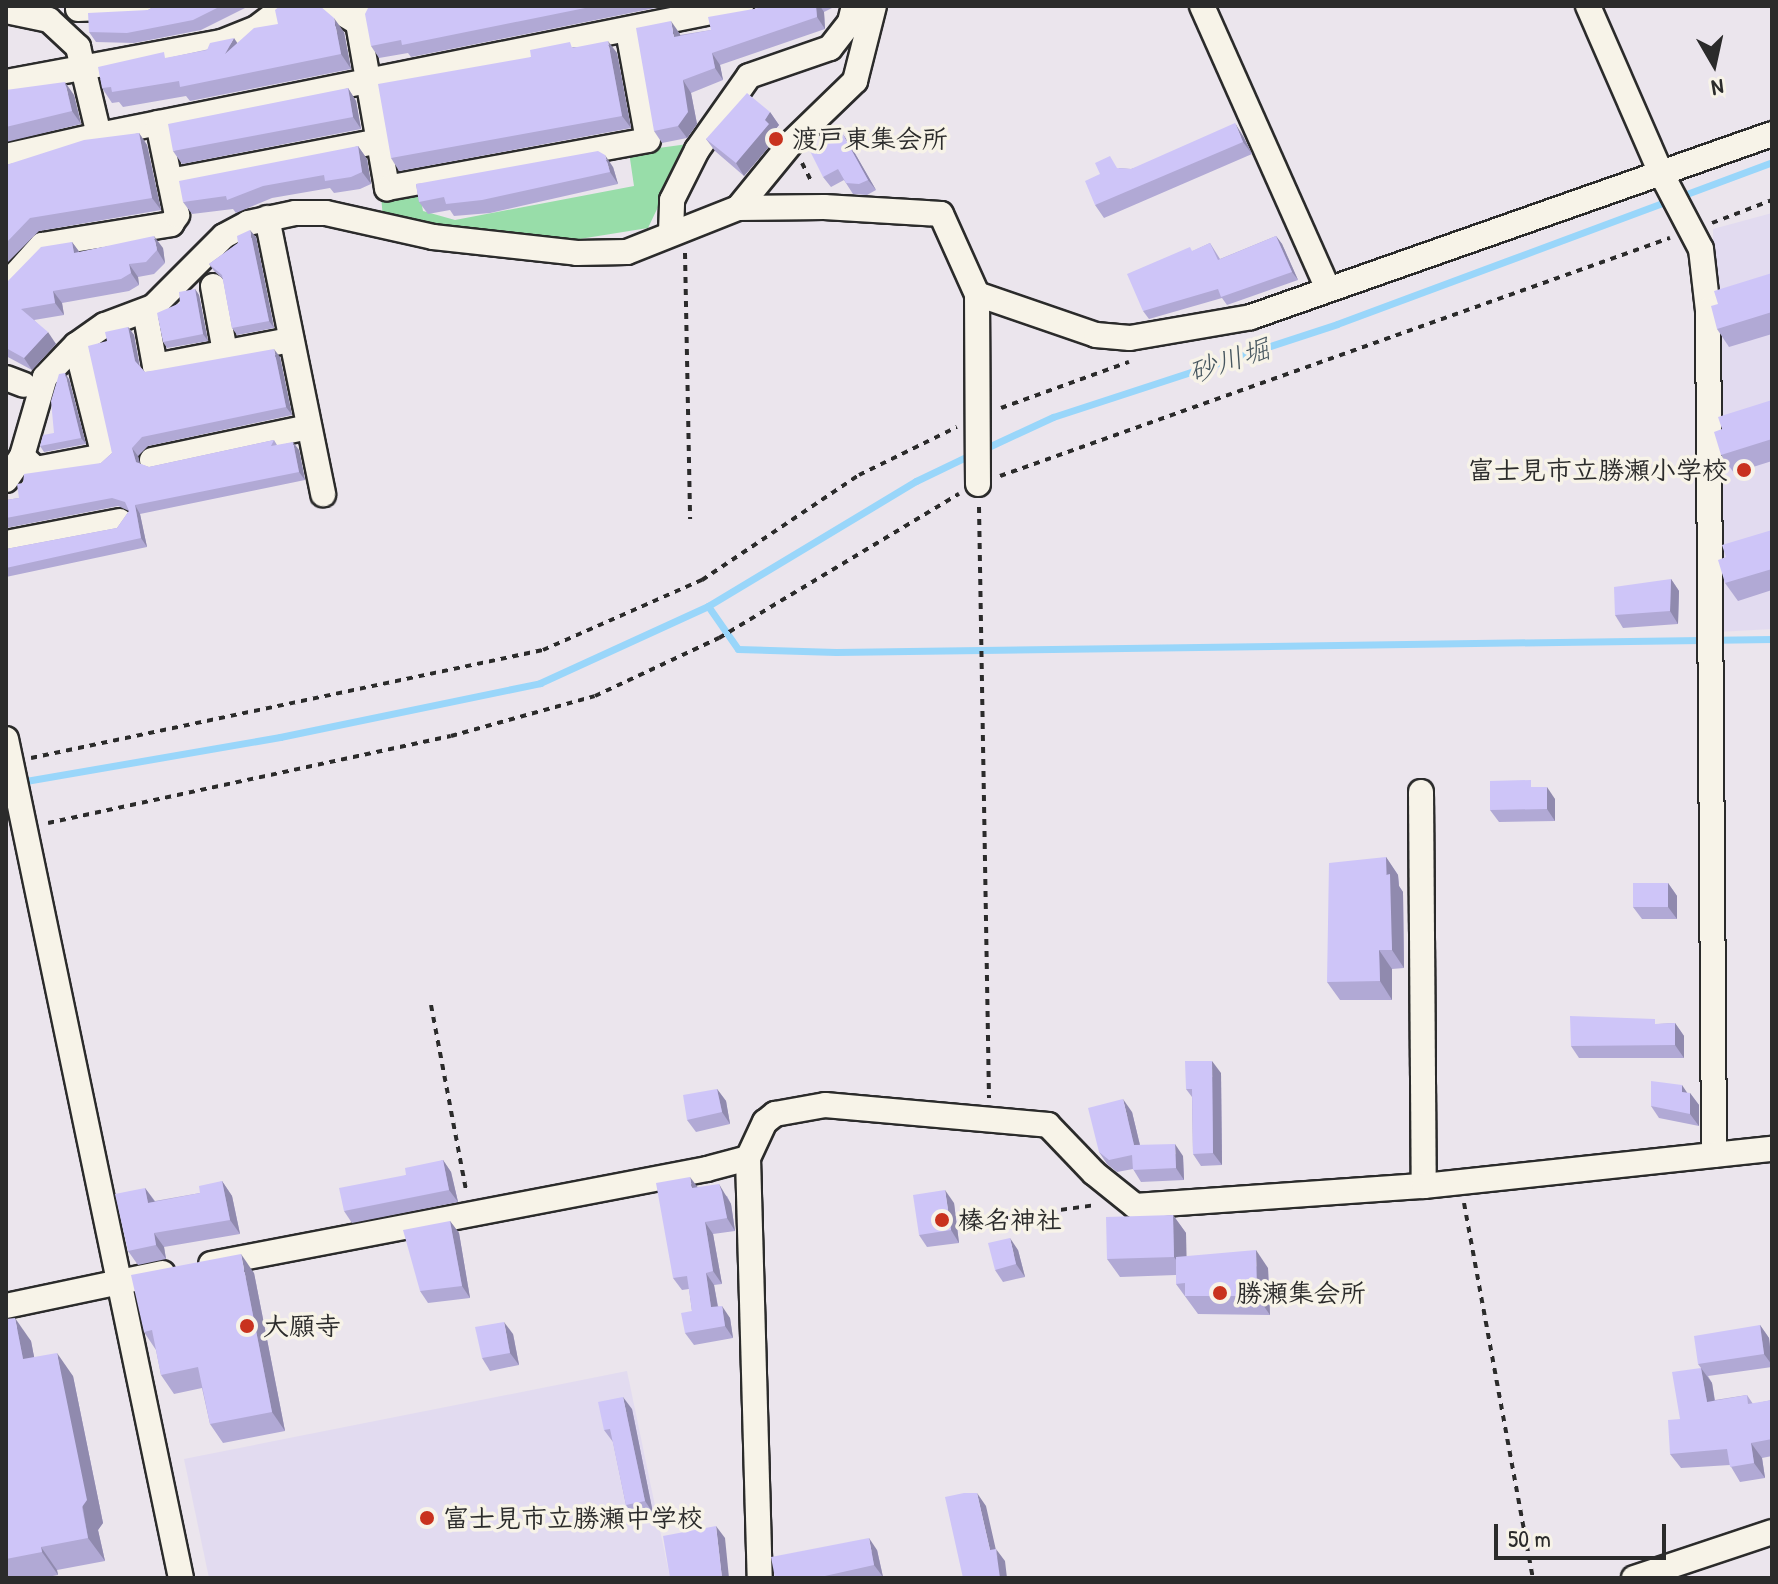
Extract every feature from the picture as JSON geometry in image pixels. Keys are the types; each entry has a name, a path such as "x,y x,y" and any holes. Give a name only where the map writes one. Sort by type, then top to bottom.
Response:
{"street":[{"path":"60,27 78,8 154,6"},
{"path":"6,82 222,42 255,29 285,6"},
{"path":"330,6 363,14 368,80 387,188 648,140 628,31"},
{"path":"6,156 741,6"},
{"path":"678,233 672,200 697,150 749,76 806,60 830,48 850,22 854,6"},
{"path":"738,208 792,142 855,81 874,6"},
{"path":"1202,6 1242,121 1328,289"},
{"path":"1588,6 1660,171 1701,249 1708,310 1714,1155"},
{"path":"6,11 60,27 78,47 99,135"},
{"path":"6,285 42,245 171,224 177,215 158,123"},
{"path":"977,294 1096,335 1130,338 1251,317 1772,134"},
{"path":"170,181 379,141"},
{"path":"6,480 22,456 45,377 76,345 105,325 145,311 224,236 267,218 326,213 420,235 577,253 627,252 738,208 824,207 941,214 977,294 978,484"},
{"path":"267,218 323,494"},
{"path":"213,286 225,352"},
{"path":"145,311 155,366 290,340"},
{"path":"22,456 36,469 104,456 76,345"},
{"path":"152,460 309,427"},
{"path":"6,543 120,521"},
{"path":"9,754 181,1578"},
{"path":"1421,792 1424,1186"},
{"path":"760,1578 748,1158 765,1122 790,1108 825,1105 1048,1125 1125,1200 1135,1206 1424,1186 1772,1149"},
{"path":"6,1306 119,1281 471,1215 748,1158"},
{"path":"1634,1578 1772,1532"}],"path":[{"path":"792,142 824,207"},
{"path":"25,826 451,736 595,696 719,638 900,525 978,484 1772,200"},
{"path":"678,233 690,519"},
{"path":"9,754 543,650 702,580 859,475 978,416 1136,359"},
{"path":"978,484 990,1120"},
{"path":"431,1005 471,1215"},
{"path":"1460,1182 1533,1578"},
{"path":"966,1223 1125,1200"}],"shaded area":[{"name":"富士見市立勝瀬小学校","path":"1772,213 1772,629 1718,632 1713,229"},
{"name":"富士見市立勝瀬中学校","path":"627,1371 670,1578 209,1578 184,1459"}],"green space":[{"path":"688,144 648,228 567,241 383,218 381,196 419,190 423,211 455,220 634,186 629,152"}],"building":[{"path":"155,6 221,6 193,20 127,33 89,32 88,13 148,10"},
{"path":"280,6 320,6 334,18 341,54 180,87 179,81 112,92 111,87 102,88 98,67 164,52 165,58 207,50 210,43 234,38 225,54 254,28 278,24 275,10"},
{"path":"369,6 595,6 402,45 401,40 371,46 365,14"},
{"path":"758,6 816,6 817,17 712,53 715,68 683,80 688,112 678,126 654,131 636,28 671,21 674,37 711,30 708,17"},
{"path":"608,41 622,116 391,158 378,84 531,57 530,50 570,42 572,48"},
{"path":"65,82 72,111 6,127 6,90"},
{"path":"348,88 353,117 173,151 168,124"},
{"path":"747,93 770,112 765,120 769,124 736,163 706,139"},
{"path":"1235,123 1243,142 1095,205 1085,181 1100,174 1095,163 1110,156 1117,168 1131,169"},
{"path":"139,133 152,198 30,218 6,243 6,165 84,140"},
{"path":"842,133 868,180 859,184 846,183 838,169 823,177 809,149"},
{"path":"358,146 362,172 351,177 325,181 324,175 263,186 227,200 226,196 183,202 179,181"},
{"path":"598,151 605,155 610,172 482,200 446,204 444,197 419,202 416,184"},
{"path":"250,230 269,321 232,328 222,275 209,264 238,243 237,236"},
{"path":"154,236 157,250 146,262 129,264 131,273 121,279 53,291 55,303 21,309 48,332 24,358 6,348 6,283 41,247 72,242 74,253"},
{"path":"1276,236 1292,272 1221,297 1218,289 1143,311 1127,274 1190,247 1192,251 1210,243 1218,260"},
{"path":"1772,273 1772,312 1717,329 1711,306 1718,304 1714,291"},
{"path":"195,289 203,334 163,342 157,313 180,303 179,292"},
{"path":"128,327 135,361 145,372 274,349 286,407 142,437 132,448 136,462 149,467 274,440 271,446 293,442 299,472 135,505 141,538 6,568 6,549 117,528 129,511 125,502 112,498 6,518 6,500 19,498 17,484 23,483 24,474 101,463 112,453 88,346 107,341 105,332"},
{"path":"65,373 81,438 40,446 43,435 54,433 51,401 59,374"},
{"path":"1772,400 1772,439 1721,455 1714,432 1722,429 1718,417"},
{"path":"1772,530 1772,569 1725,583 1718,560 1726,557 1722,545"},
{"path":"1671,579 1670,611 1615,615 1614,587"},
{"path":"1531,780 1531,787 1547,787 1547,809 1490,810 1490,781"},
{"path":"1386,857 1386,875 1390,874 1392,950 1379,950 1380,981 1327,982 1329,863"},
{"path":"1633,883 1668,883 1668,907 1633,907"},
{"path":"1570,1016 1655,1019 1655,1024 1675,1023 1675,1045 1571,1046"},
{"path":"1185,1061 1212,1061 1213,1153 1193,1154 1192,1089 1186,1089"},
{"path":"1651,1081 1682,1085 1682,1092 1690,1093 1690,1114 1651,1106"},
{"path":"717,1089 722,1112 687,1120 683,1095"},
{"path":"1123,1099 1134,1145 1175,1144 1176,1168 1133,1170 1132,1155 1109,1160 1099,1152 1088,1108"},
{"path":"443,1160 449,1190 344,1211 339,1188 406,1175 405,1168"},
{"path":"690,1177 692,1188 719,1184 722,1192 727,1218 705,1222 713,1271 706,1273 711,1307 722,1306 725,1326 685,1333 681,1313 692,1311 687,1276 673,1278 656,1183"},
{"path":"222,1181 230,1220 154,1233 156,1245 128,1251 115,1194 145,1188 148,1203 200,1193 199,1186"},
{"path":"945,1190 951,1230 919,1235 913,1195"},
{"path":"1173,1215 1174,1257 1107,1259 1106,1217"},
{"path":"450,1221 462,1286 420,1291 403,1230"},
{"path":"1010,1238 1016,1264 995,1270 988,1243"},
{"path":"1256,1250 1257,1296 1185,1296 1185,1283 1176,1284 1176,1257"},
{"path":"241,1254 272,1412 210,1424 198,1367 161,1375 152,1330 144,1332 131,1275"},
{"path":"15,1318 23,1359 57,1353 87,1500 82,1507 88,1538 41,1547 42,1552 6,1559 6,1319"},
{"path":"504,1322 510,1353 482,1358 475,1327"},
{"path":"1760,1325 1764,1354 1698,1364 1694,1336"},
{"path":"1701,1368 1707,1402 1747,1395 1748,1404 1772,1400 1772,1439 1751,1443 1754,1463 1730,1467 1727,1449 1670,1454 1668,1420 1680,1419 1672,1372"},
{"path":"623,1397 645,1501 626,1505 610,1429 604,1430 598,1402"},
{"path":"977,1493 990,1550 996,1549 1000,1578 963,1578 945,1497"},
{"path":"716,1526 722,1578 670,1578 663,1536"},
{"path":"869,1538 874,1565 816,1578 775,1578 771,1557"}],"waterway":[{"name":"砂川堀","path":"984,449 1053,417 1337,324 1772,162"},
{"path":"20,782 280,737 540,683 708,606 916,481 972,454"},
{"path":"708,606 738,649 836,652 1772,639"}],"place":[{"name":"渡戸東集会所","path":"776,139"},
{"name":"富士見市立勝瀬小学校","path":"1744,470"},
{"name":"榛名神社","path":"942,1220"},
{"name":"勝瀬集会所","path":"1220,1293"},
{"name":"大願寺","path":"247,1326"},
{"name":"富士見市立勝瀬中学校","path":"427,1518"}]}
